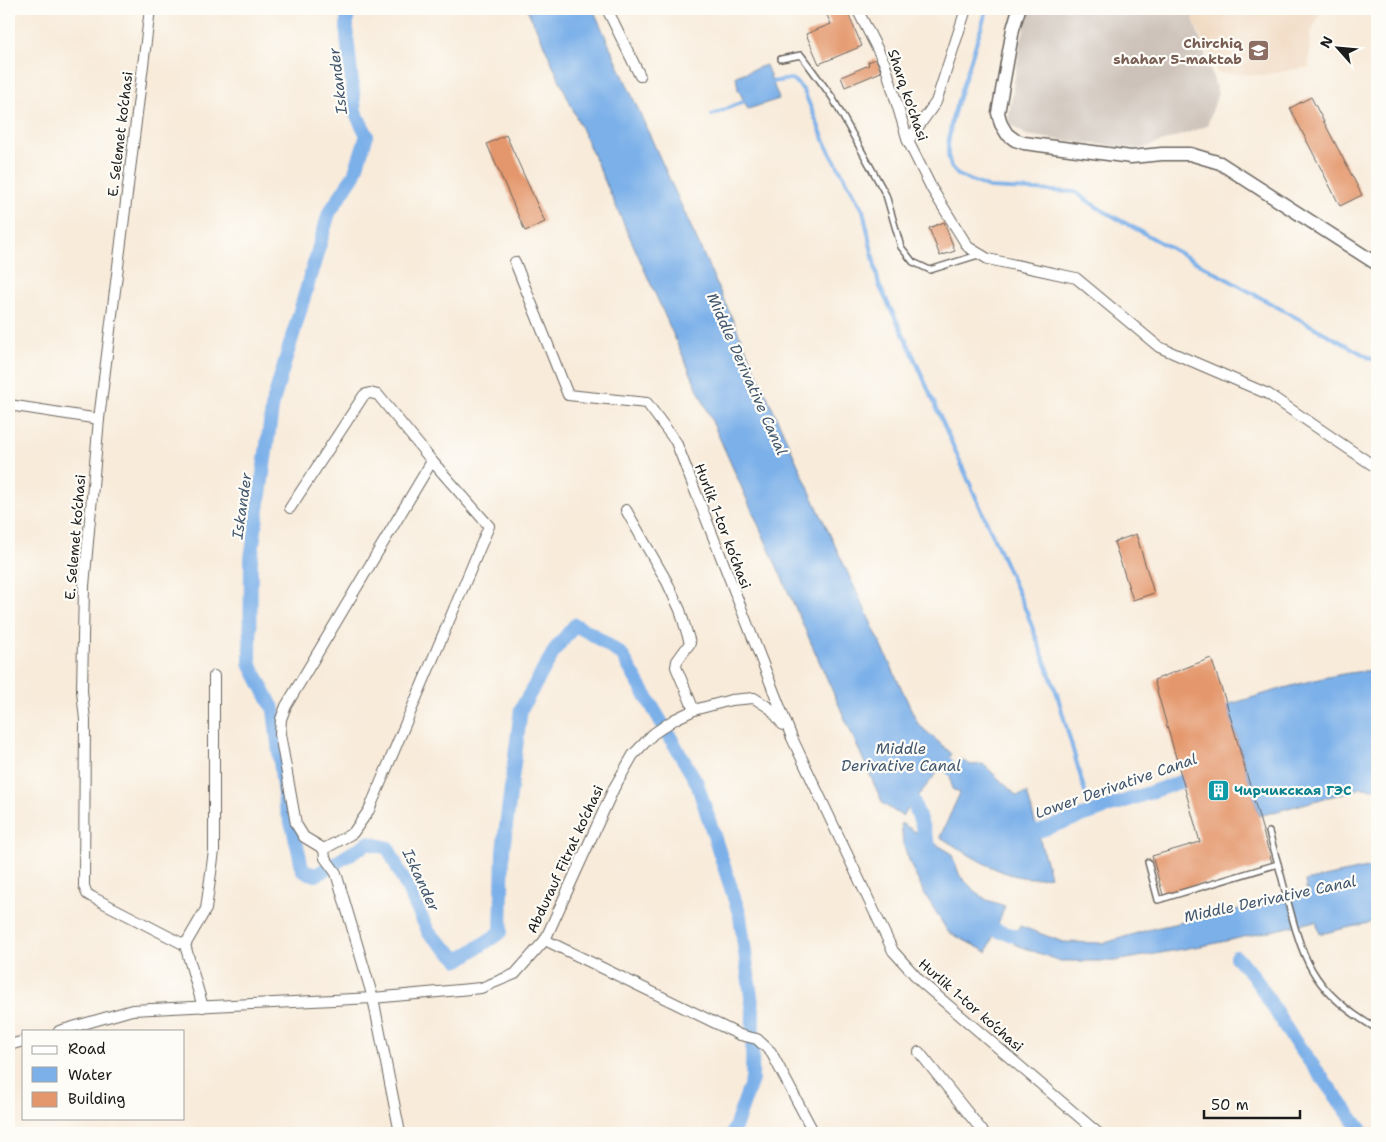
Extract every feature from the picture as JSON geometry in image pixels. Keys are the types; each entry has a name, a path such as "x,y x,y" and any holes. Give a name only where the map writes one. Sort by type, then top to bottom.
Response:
{"street":[{"name":"E. Selemet ko‘chasi","path":"150,9 99,418 84,586 82,691 85,720 84,886 87,894 185,945"},
{"path":"606,9 640,76"},
{"name":"Sharq ko'chasi","path":"857,9 884,64 908,141 942,206 968,247 978,255 988,259 1076,278 1159,347 1268,394 1377,468"},
{"path":"908,141 936,102 966,9"},
{"path":"1019,9 1013,29 998,113 1001,124 1010,138 1024,144 1049,148 1131,157 1190,154 1206,158 1220,163 1377,264"},
{"name":"Hurlik 1-tor ko‘chasi","path":"515,262 568,395 647,403 676,442 792,738 893,950 921,982 1098,1133"},
{"path":"290,508 364,395 370,393 378,395 432,461 488,523 488,530 369,810 353,833 325,854"},
{"path":"9,405 99,418"},
{"path":"400,1133 391,1096 373,998 336,873 325,854 304,837 296,824 280,734 281,719 286,706 432,461"},
{"path":"626,510 667,582 680,610 690,643 677,661 676,667 694,710"},
{"path":"203,1007 185,945 206,909 214,851 214,676"},
{"name":"Hurlik 1-tor ko‘chasi","path":"676,719 694,710 731,700 754,698 771,709 792,738"},
{"name":"Abdurauf Fitrat ko‘chasi","path":"63,1030 132,1010 373,998 481,988 516,974 545,940 614,788 633,755 653,734 676,719"},
{"path":"545,940 740,1035 757,1039 771,1052 814,1133"},
{"path":"919,1052 984,1133"}],"lane":[{"path":"781,59 801,55 832,97 886,195 901,247 912,262 930,270 978,255"},
{"path":"1269,832 1300,939 1311,969 1320,982 1352,1012 1377,1029"},
{"path":"1148,862 1158,900 1278,864"}],"shaded area":[{"path":"1030,9 1190,9 1218,93 1207,126 1141,149 1026,135 1008,123 1020,43"},
{"name":"Chirchiq shahar 5-maktab","path":"1189,9 1322,9 1310,35 1309,67 1262,75 1217,73"}],"water":[{"name":"Middle Derivative Canal","path":"527,9 593,9 812,496 918,724 952,754 902,816 883,804"},
{"path":"766,65 779,99 748,109 738,89 736,76"},
{"path":"1377,670 1377,789 1362,788 1259,816 1227,705 1320,679"},
{"path":"960,759 971,765 983,764 1017,796 1027,793 1050,876 1035,878 1006,873 979,860 940,837 960,793 952,789 950,774"},
{"path":"901,823 951,853 960,876 978,894 987,900 1005,906 987,952 948,932 923,891 912,868 903,844"},
{"path":"1377,866 1377,921 1320,934 1316,921 1212,944 1115,961 1060,961 1014,944 1020,926 1063,942 1105,943 1147,930 1307,894 1305,881"}],"building":[{"path":"824,9 846,9 862,46 819,64 806,34 831,24"},
{"path":"876,59 881,72 845,87 841,77 869,65 868,62"},
{"path":"1311,97 1362,195 1340,206 1290,108"},
{"path":"506,135 545,222 525,231 487,144"},
{"path":"944,222 955,251 940,256 929,228"},
{"path":"1136,534 1154,593 1133,600 1114,542"},
{"name":"Чирчикская ГЭС","path":"1211,658 1227,705 1272,863 1163,895 1152,856 1200,842 1154,680"}],"waterway":[{"name":"Iskander","path":"347,9 347,36 355,112 367,135 354,175 329,213 273,402 251,559 250,664 274,710 285,804 303,871 316,875 368,843 388,848 429,933 459,960 501,932 503,850 521,709 556,648 575,625 592,634 622,655 697,783 740,916 753,1011 752,1080 733,1133"},
{"path":"987,9 952,119 948,155 951,167 958,175 989,188 1075,192 1100,209 1377,362"},
{"path":"769,84 791,79 804,91 827,147 863,210 879,285 909,346 1027,613 1057,694 1091,813"},
{"path":"712,115 747,100"},
{"name":"Lower Derivative Canal","path":"932,751 967,782"},
{"name":"Lower Derivative Canal","path":"1021,824 1036,832 1200,775"},
{"name":"Middle Derivative Canal","path":"907,784 933,856"},
{"name":"Middle Derivative Canal","path":"982,919 998,931 1033,941"},
{"path":"1236,957 1254,976 1291,1036 1363,1133"}],"place":[{"name":"Chirchiq shahar 5-maktab","path":"1258,51"},
{"name":"Чирчикская ГЭС","path":"1218,790"}]}
